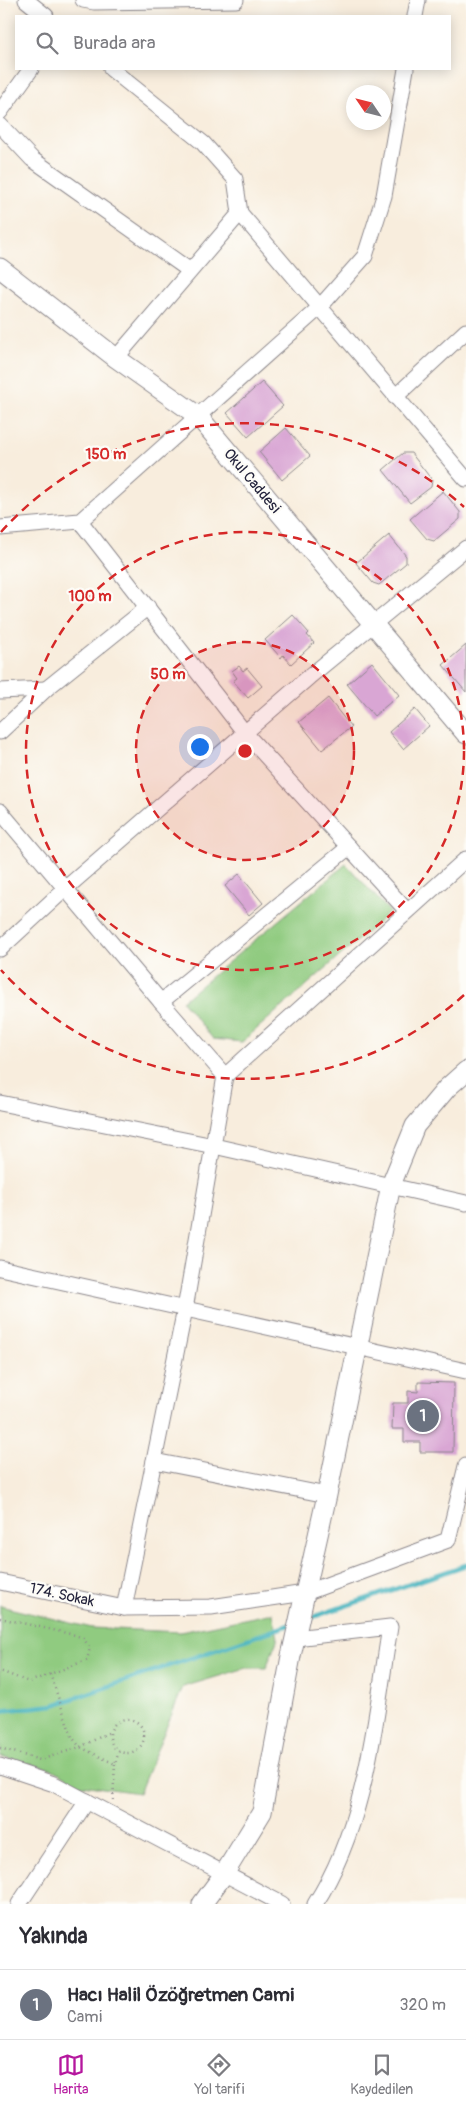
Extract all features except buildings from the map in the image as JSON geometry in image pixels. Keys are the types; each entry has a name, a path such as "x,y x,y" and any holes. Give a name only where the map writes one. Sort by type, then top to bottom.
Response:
{"street":[{"path":"26,0 45,15"},
{"path":"83,0 94,2 236,0"},
{"path":"415,15 418,0"},
{"path":"0,112 30,70"},
{"path":"112,70 203,143 235,179 240,212 319,308 466,479"},
{"path":"0,528 80,521 319,308 365,256 384,196 406,70"},
{"path":"0,126 32,159 189,270"},
{"path":"116,358 240,212"},
{"name":"Okul Caddesi","path":"0,268 116,358 198,416 466,734"},
{"path":"396,397 466,331"},
{"path":"80,521 245,733 408,912"},
{"path":"0,949 66,888 245,733 466,548"},
{"path":"0,732 46,689 148,607"},
{"path":"0,691 46,689"},
{"path":"0,811 225,1076"},
{"path":"161,1002 349,847"},
{"path":"124,1608 185,1309 225,1076 466,859"},
{"path":"202,1904 224,1874 262,1812 293,1647 327,1495 391,1185 415,1126 447,1088 466,1071"},
{"path":"0,1103 214,1146 466,1203"},
{"path":"0,1268 466,1371"},
{"path":"154,1461 327,1495"},
{"name":"174. Sokak","path":"0,1582 124,1608 211,1607 304,1599 448,1540 466,1466"},
{"path":"293,1647 390,1626 365,1773 353,1821 340,1860 315,1904"},
{"path":"0,1766 54,1784 282,1904"},
{"path":"19,1904 88,1801"}],"path":[{"path":"0,1618 83,1638 90,1648 87,1660 30,1682 0,1671"},
{"path":"50,1674 72,1737 80,1747 115,1764"},
{"path":"0,1748 40,1760 80,1747 110,1732 121,1720 132,1720 141,1726 144,1737 139,1747 130,1752 119,1751 112,1743 110,1732"},
{"path":"113,1816 115,1764 119,1751"}],"green space":[{"path":"346,864 390,912 242,1042 213,1039 182,1001"},
{"path":"0,1606 92,1628 181,1632 273,1613 278,1638 266,1668 246,1668 183,1687 139,1793 82,1785 51,1769 0,1757"}],"waterway":[{"path":"304,1620 466,1565"},
{"path":"0,1711 54,1705 292,1624"}],"place":[{"name":"Hacı Halil Özöğretmen Cami","path":"423,1416"}]}
